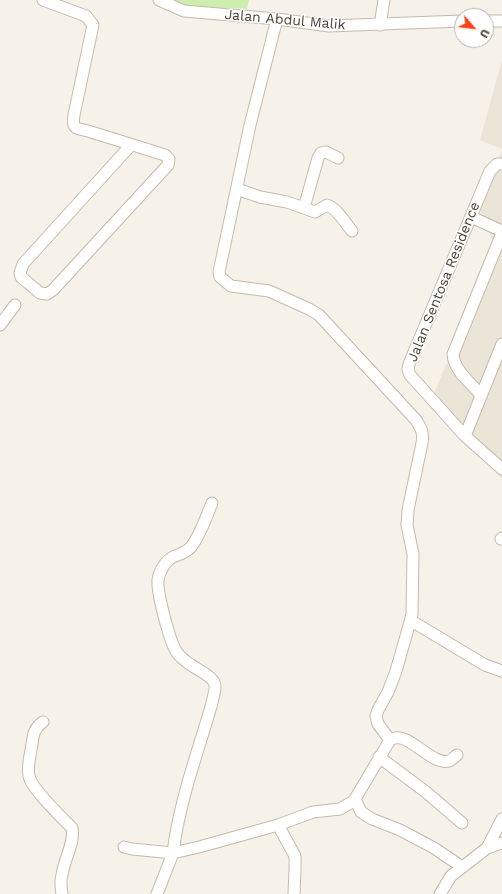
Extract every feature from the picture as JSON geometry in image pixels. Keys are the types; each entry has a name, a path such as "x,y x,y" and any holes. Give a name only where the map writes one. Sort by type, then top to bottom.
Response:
{"street":[{"path":"43,0 86,16 93,25 74,115 74,126 76,128 165,155 169,159 168,165 53,290 46,294 40,293 21,277 20,273 23,264 131,145"},
{"name":"Jalan Abdul Malik","path":"159,0 184,11 277,19 329,26 454,21"},
{"path":"380,25 384,0"},
{"path":"277,19 250,124 219,272 220,277 231,286 269,292 309,309 319,315 416,420 422,429 422,443 408,510 407,525 413,554 412,614 396,671 388,692 376,716 378,724 390,740"},
{"path":"304,208 318,158 321,153 326,152 338,158"},
{"name":"Jalan Sentosa Residence","path":"502,164 497,164 490,171 409,364 408,370 410,375 465,436 502,467"},
{"path":"237,189 260,197 287,202 315,212 327,205 331,207 352,231"},
{"path":"471,217 502,232 453,354 454,361 458,369 482,395"},
{"path":"0,325 15,305"},
{"path":"465,436 502,345"},
{"path":"157,894 173,853 184,798 212,703 215,687 214,682 209,677 187,662 176,651 167,625 158,590 158,579 171,558 186,552 191,547 204,524 212,503"},
{"path":"410,622 415,623 485,665 502,671"},
{"path":"43,722 37,726 34,733 28,769 29,777 34,787 72,828 72,842 61,876 62,894"},
{"path":"124,847 173,853 278,825 313,812 340,809 355,799 390,740 397,737 405,739 431,756 442,761 450,761 457,755"},
{"path":"379,757 426,792 462,823"},
{"path":"355,799 361,812 372,819 400,830 434,848 462,867"},
{"path":"487,848 502,819"},
{"path":"278,825 295,856 296,869 294,894"},
{"path":"440,894 451,876 462,867 487,848 502,844"}],"shaded area":[{"path":"502,60 502,149 480,140"},
{"path":"502,150 502,479 431,400 496,248 480,210"}],"green space":[{"path":"174,0 249,0 247,9 186,6"}]}
